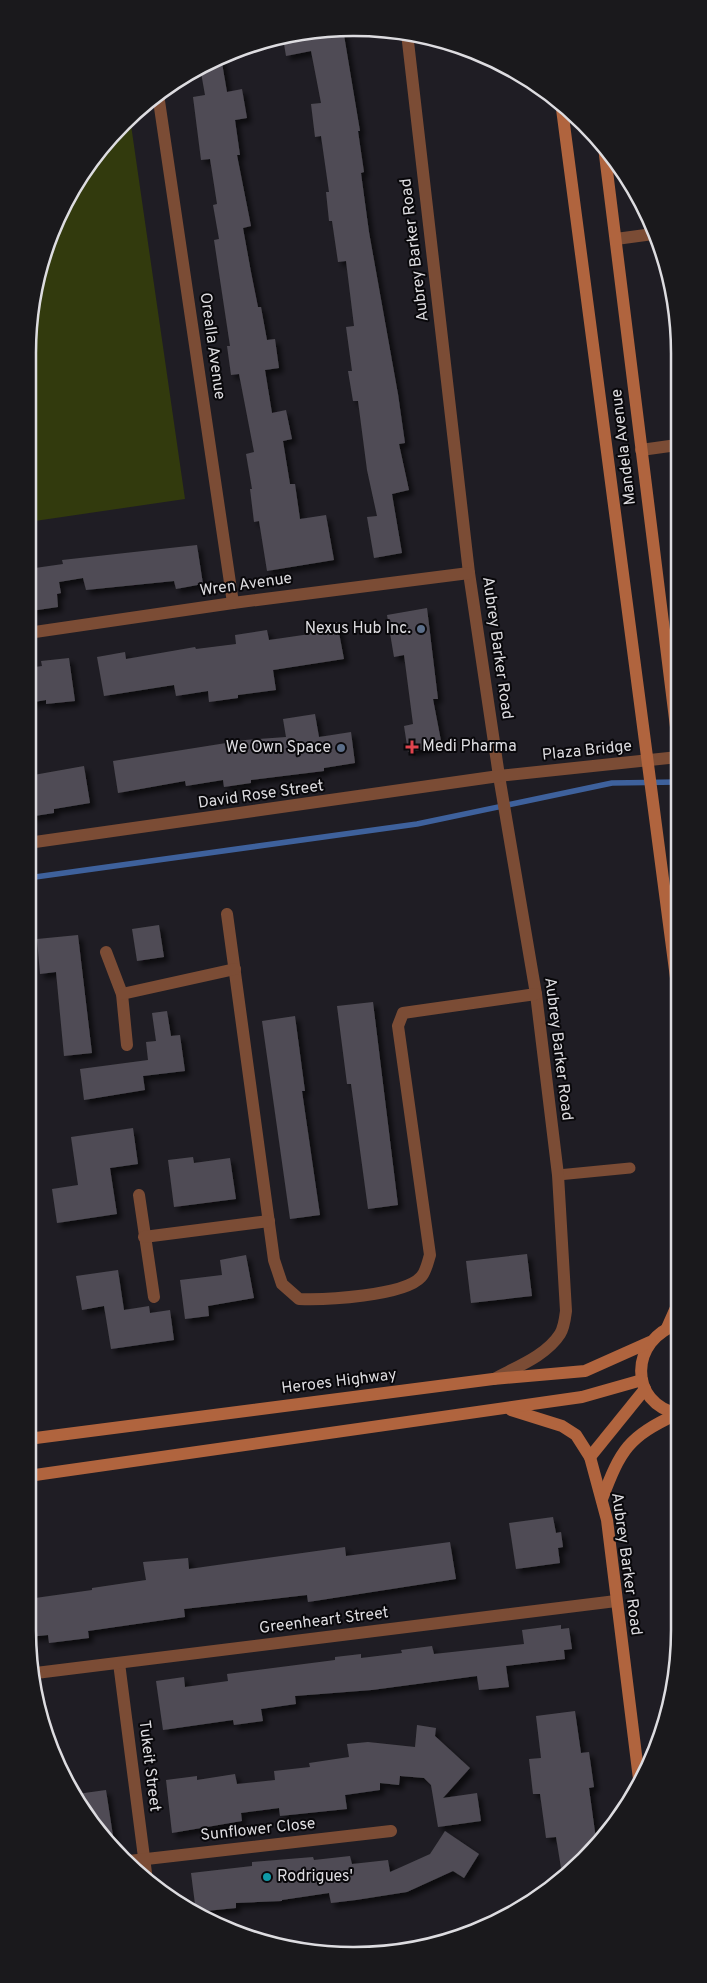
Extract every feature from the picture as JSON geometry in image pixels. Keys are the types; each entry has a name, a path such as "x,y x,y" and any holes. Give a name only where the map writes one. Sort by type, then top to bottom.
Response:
{"main road":[{"path":"563,115 671,939"},
{"name":"Mandela Avenue","path":"606,161 671,688"},
{"path":"671,1327 650,1342 644,1354 641,1367 644,1384 653,1401 671,1412"},
{"name":"Heroes Highway","path":"36,1438 493,1379 585,1370 650,1342"},
{"path":"36,1475 582,1398 644,1384"},
{"path":"590,1457 644,1384"},
{"name":"Aubrey Barker Road","path":"505,1408 562,1426 576,1435 590,1457 607,1520 638,1770"},
{"path":"602,1499 616,1461 627,1447 646,1429 671,1417"}],"street":[{"name":"Aubrey Barker Road","path":"408,41 469,573 536,994 558,1175 566,1312 561,1334 550,1346 533,1358 493,1379"},
{"name":"Orealla Avenue","path":"159,103 233,603"},
{"path":"616,239 648,235"},
{"path":"641,450 671,446"},
{"name":"Wren Avenue","path":"36,632 233,603 469,573"},
{"name":"Plaza Bridge","path":"500,776 671,758"},
{"name":"David Rose Street","path":"36,842 500,776"},
{"path":"226,914 274,1260 282,1284 299,1299 322,1300 403,1289 422,1276 430,1255 398,1026 403,1014 536,994"},
{"path":"106,952 122,994 127,1044"},
{"path":"122,994 235,969"},
{"path":"139,1195 154,1297"},
{"path":"144,1238 269,1221"},
{"name":"Greenheart Street","path":"39,1673 616,1601"},
{"name":"Tukeit Street","path":"119,1663 145,1869"},
{"name":"Sunflower Close","path":"136,1860 391,1831"}],"lane":[{"path":"558,1175 630,1168"}],"green space":[{"path":"131,127 185,499 36,521 36,354 39,312 47,271 60,232 79,195 102,160"}],"building":[{"path":"344,36 360,131 358,131 364,172 361,173 369,232 405,443 399,444 409,490 392,494 402,553 374,558 367,517 377,516 367,470 358,401 353,401 348,371 352,371 346,327 354,326 346,261 338,262 332,221 329,221 326,192 329,192 321,136 315,137 311,104 321,103 311,51 286,56 284,44"},
{"path":"222,65 227,92 242,89 247,118 235,120 240,155 237,155 251,226 243,228 258,307 261,307 267,340 275,339 279,368 265,370 272,413 286,410 292,439 283,441 290,484 295,484 300,519 326,515 334,560 267,571 259,521 254,522 250,489 252,489 246,454 254,452 239,374 231,375 227,346 230,346 214,240 219,239 213,205 217,204 210,159 201,160 193,97 205,95 201,75"},
{"path":"197,545 203,584 176,589 174,581 86,590 83,578 59,582 61,593 57,594 58,607 36,610 36,568 63,564 62,560"},
{"path":"427,608 438,699 433,699 442,746 408,752 404,726 413,724 404,655 394,657 387,615"},
{"path":"337,622 344,659 273,670 276,690 238,695 238,698 209,702 208,691 176,696 174,685 104,696 97,657 125,652 126,659 195,647 196,649 236,644 235,635 267,630 269,640 310,634 309,627"},
{"path":"69,658 75,701 46,704 46,700 36,702 36,667 42,666 41,661"},
{"path":"315,714 319,737 351,732 355,763 324,768 324,771 251,780 251,783 224,787 223,780 186,786 185,781 118,793 113,761 245,740 286,737 283,719"},
{"path":"84,766 90,803 54,809 54,813 36,816 36,775"},
{"path":"159,925 164,957 137,961 132,929"},
{"path":"78,935 92,1053 64,1056 56,972 40,974 37,939"},
{"path":"373,1002 398,1205 368,1209 351,1084 347,1084 337,1006"},
{"path":"167,1011 171,1036 180,1035 185,1071 143,1076 145,1090 84,1100 80,1069 148,1060 146,1042 156,1041 152,1013"},
{"path":"295,1016 305,1091 302,1091 320,1215 290,1219 262,1021"},
{"path":"133,1128 138,1164 110,1168 117,1214 57,1223 52,1189 78,1185 71,1137"},
{"path":"193,1157 194,1163 230,1158 236,1199 174,1207 168,1160"},
{"path":"527,1254 532,1296 471,1303 466,1261"},
{"path":"246,1255 254,1298 208,1306 209,1316 185,1319 180,1280 222,1275 220,1260"},
{"path":"118,1270 124,1310 149,1306 150,1313 170,1310 174,1340 111,1349 104,1306 82,1310 76,1276"},
{"path":"553,1517 556,1533 561,1532 563,1547 558,1548 560,1563 516,1569 509,1523"},
{"path":"450,1542 456,1579 308,1602 307,1595 184,1609 185,1617 88,1631 89,1638 49,1643 48,1635 36,1636 36,1598 146,1580 143,1562 188,1558 189,1569 345,1547 346,1556"},
{"path":"561,1625 561,1629 569,1628 572,1649 564,1650 565,1659 506,1666 509,1687 479,1690 477,1676 372,1690 295,1696 296,1704 261,1709 263,1721 234,1725 233,1720 163,1730 156,1681 184,1677 185,1687 228,1681 227,1674 335,1660 335,1657 361,1654 361,1658 402,1653 401,1650 432,1646 434,1654 524,1644 522,1630"},
{"path":"575,1711 581,1753 589,1752 594,1787 589,1788 595,1835 561,1869 556,1837 546,1838 540,1794 533,1794 529,1759 541,1758 536,1716"},
{"path":"417,1725 436,1728 435,1736 470,1768 443,1798 477,1793 481,1821 438,1827 431,1785 424,1778 400,1776 399,1785 380,1783 380,1790 345,1795 347,1809 280,1816 279,1808 241,1813 242,1821 172,1833 166,1780 197,1776 197,1780 235,1774 237,1784 275,1780 274,1771 310,1767 309,1763 349,1757 347,1744 368,1742 415,1747"},
{"path":"106,1790 113,1837 102,1823 82,1793"},
{"path":"445,1831 479,1854 464,1878 453,1871 407,1892 331,1903 329,1893 282,1901 236,1903 236,1908 207,1911 195,1904 191,1873 252,1866 252,1862 313,1857 314,1860 350,1856 352,1864 388,1860 390,1872 430,1854"}],"waterway":[{"path":"36,877 417,824 612,783 671,782"}],"place":[{"name":"Nexus Hub Inc.","path":"421,629"},
{"name":"Medi Pharma","path":"412,747"},
{"name":"We Own Space","path":"341,748"},
{"name":"Rodrigues'","path":"267,1877"}]}
